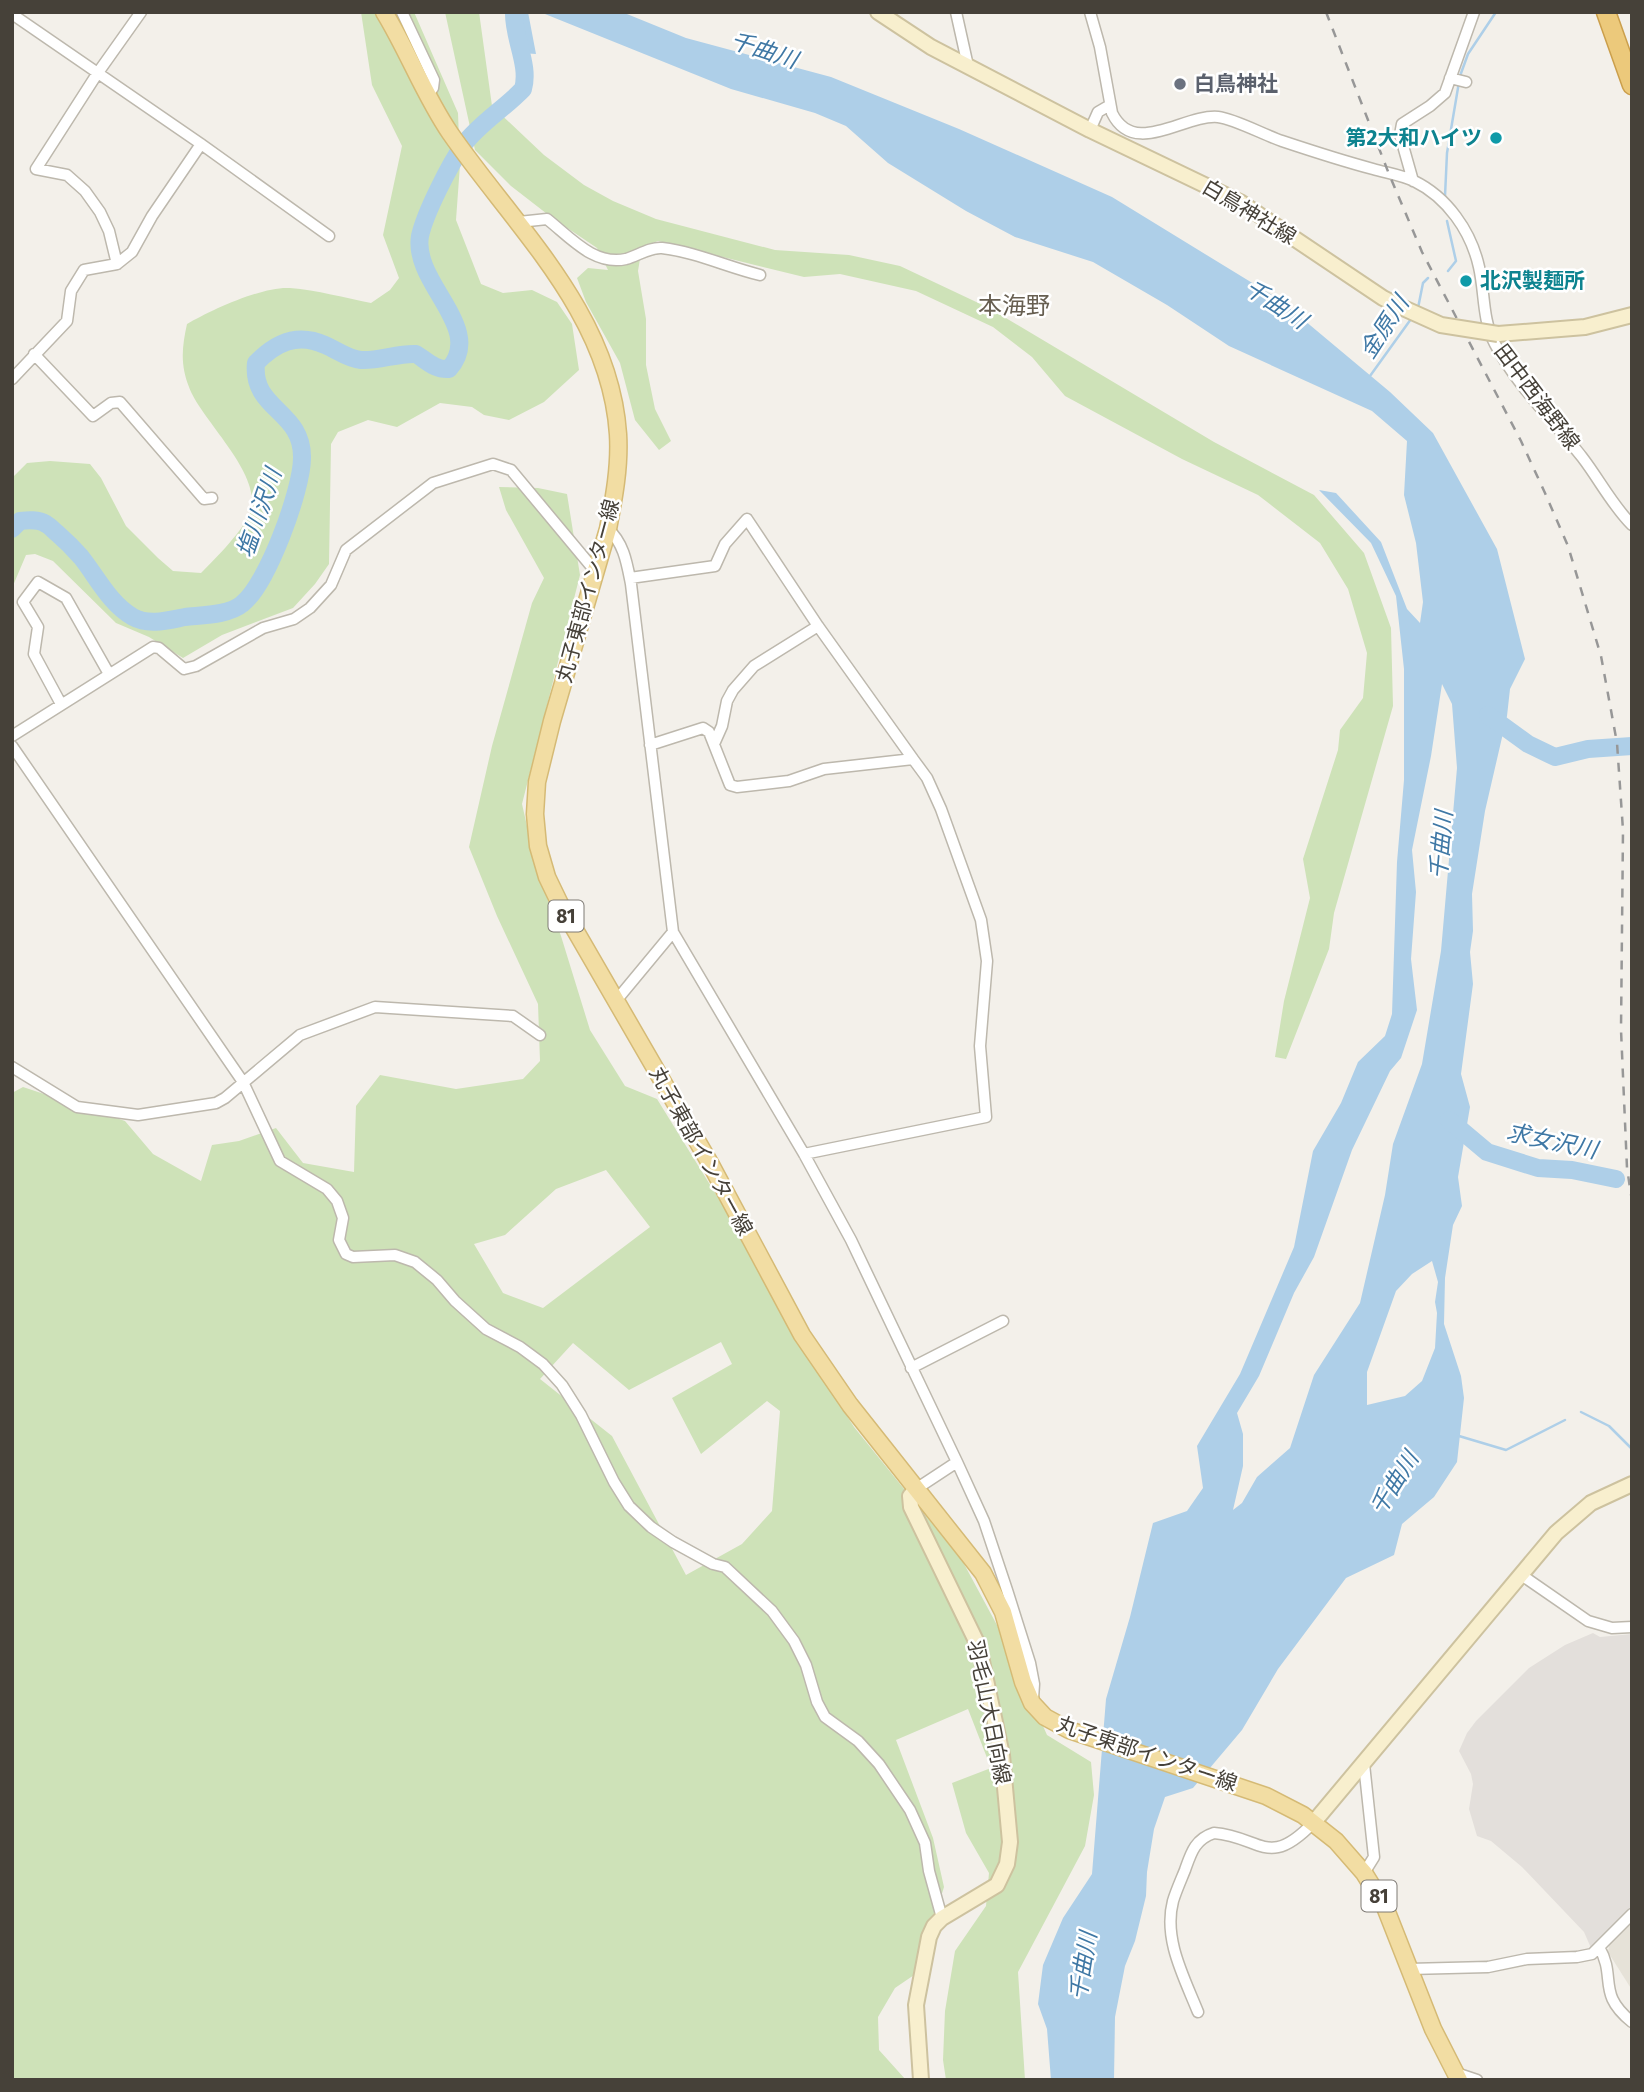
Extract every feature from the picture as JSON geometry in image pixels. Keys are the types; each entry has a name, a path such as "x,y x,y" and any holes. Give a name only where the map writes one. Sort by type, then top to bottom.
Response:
{"highway":[{"path":"1606,12 1632,85"}],"main road":[{"name":"丸子東部インター線","path":"384,12 449,132 519,222 573,302 595,343 613,396 618,436 616,485 608,529 537,782 535,814 538,846 553,891 710,1165 802,1335 836,1387 970,1556 991,1587 1003,1612 1023,1682 1032,1703 1053,1723 1266,1796 1314,1822 1346,1851 1364,1873 1394,1927 1437,2038 1457,2076"}],"street":[{"path":"117,264 109,231 85,191 67,175 36,169 97,74 141,12"},
{"path":"402,12 435,80 433,89 427,95"},
{"name":"白鳥神社線","path":"878,12 917,40 1090,130 1240,202 1401,307 1440,325 1497,334 1585,327 1632,315"},
{"path":"956,12 968,66"},
{"path":"1090,12 1100,47 1110,105 1098,112 1090,130"},
{"path":"1413,181 1401,135 1402,124 1445,93 1474,12"},
{"path":"12,14 329,236"},
{"path":"1452,78 1466,82"},
{"name":"田中西海野線","path":"1110,105 1116,121 1137,133 1148,134 1219,117 1280,140 1413,181 1444,203 1460,221 1469,238 1480,268 1486,321 1506,362 1583,458 1632,525"},
{"path":"12,379 67,321 71,291 84,270 117,264 132,252 152,216 201,144"},
{"path":"519,222 547,219 597,258 620,260 658,248 694,254 730,268 760,275"},
{"path":"34,354 93,416 111,402 120,402 205,499 212,498"},
{"path":"12,736 153,647 159,648 184,668 196,666 263,628 294,619 318,601 331,584 346,550 433,483 493,464 511,470 596,572"},
{"path":"629,578 715,566 725,544 747,519 818,626 927,778 981,919 988,961 980,1046 986,1117 804,1154"},
{"path":"608,529 617,537 622,548 629,578 673,932 804,1154 851,1240 957,1462 984,1521 1022,1639 1034,1684 1032,1703"},
{"path":"61,704 34,654 38,627 23,602 38,582 66,598 109,674"},
{"path":"714,744 733,690 754,666 818,626"},
{"path":"650,745 703,728 709,732 730,785 737,787 789,781 824,769 913,759"},
{"path":"12,746 243,1082 280,1161 327,1189 337,1201 343,1218 339,1240 346,1254 353,1257 395,1255 415,1262 486,1329 520,1347 543,1364 562,1385 581,1415 629,1507 650,1527 673,1542 713,1564 724,1567 772,1611 794,1641 825,1717 858,1741 879,1764 910,1810 925,1843 929,1871 942,1918 929,1937 916,2005 921,2080"},
{"path":"615,1002 673,932"},
{"path":"12,1068 78,1107 138,1115 216,1103 300,1035 375,1007 513,1016 540,1035"},
{"path":"911,1368 1003,1321"},
{"path":"916,1489 957,1462"},
{"path":"1198,2012 1173,1949 1171,1925 1172,1903 1195,1845 1214,1833 1260,1848 1278,1848 1293,1841 1314,1822 1364,1764 1520,1574 1572,1517 1591,1503 1632,1484"},
{"name":"羽毛山大日向線","path":"916,1489 911,1496 911,1507 979,1647 1002,1755 1010,1842 1007,1864 997,1885 942,1918"},
{"path":"1520,1574 1588,1621 1612,1629 1632,1627"},
{"path":"1364,1764 1374,1857 1364,1873"},
{"path":"1409,1969 1488,1967 1527,1959 1592,1954 1632,1914"},
{"path":"1599,1947 1606,1966 1608,1992 1617,2010 1632,2022"},
{"path":"1457,2076 1477,2080"}],"shaded area":[{"path":"1593,1633 1600,1637 1632,1634 1632,1908 1591,1948 1584,1932 1522,1867 1491,1841 1477,1836 1469,1809 1473,1784 1471,1774 1459,1751 1476,1721 1529,1668 1565,1645"},
{"path":"1632,1923 1632,1990 1608,1952 1609,1945"}],"green space":[{"path":"361,12 414,12 458,113 460,165 456,220 481,284 503,293 532,290 557,302 572,324 579,370 544,402 509,420 484,415 472,407 440,403 397,427 368,420 338,432 331,444 329,564 293,608 222,635 183,658 149,637 116,623 53,561 35,554 26,555 12,588 12,478 27,463 50,461 90,464 101,478 126,526 158,558 173,571 201,573 243,525 251,510 252,495 239,463 189,387 183,356 187,324 237,300 279,288 310,290 371,303 390,290 399,278 383,235 402,146 372,85"},
{"path":"445,12 479,12 492,106 544,155 584,185 656,219 775,250 849,255 900,266 989,308 1214,442 1314,495 1364,553 1391,628 1393,706 1334,913 1329,949 1286,1059 1275,1057 1284,1001 1310,898 1303,859 1338,750 1340,730 1363,698 1367,653 1348,589 1320,543 1258,495 1182,459 1065,396 1032,357 993,327 916,291 840,274 804,277 658,241 642,247 638,271 646,319 646,365 655,409 671,441 659,450 635,420 620,363 586,302 577,278 588,268 608,270 597,248 511,186 475,150"},
{"path":"499,487 538,488 567,494 580,575 522,804 537,870 590,1030 625,1086 657,1099 738,1230 780,1311 854,1427 963,1562 1005,1640 1047,1735 1091,1762 1094,1795 1085,1846 1018,1972 1025,2080 946,2080 943,2060 945,2011 955,1951 986,1906 989,1873 966,1833 952,1783 991,1768 968,1709 896,1740 933,1838 944,1887 917,1973 895,1988 878,2017 879,2050 906,2080 12,2080 12,1093 23,1087 125,1121 153,1154 201,1181 212,1145 239,1141 276,1128 303,1163 354,1172 356,1106 380,1075 456,1089 523,1079 540,1061 538,1004 497,916 469,847 492,746 532,603 544,578 506,510","holes":["606,1170 650,1227 543,1308 503,1293 474,1244 505,1235 556,1189","721,1342 732,1364 672,1398 701,1454 767,1401 780,1411 772,1511 742,1544 686,1575 612,1436 540,1379 573,1343 629,1390"]}],"water":[{"path":"507,12 528,12 536,54 521,53"},
{"name":"千曲川","path":"540,12 622,12 686,38 831,77 959,129 1112,197 1280,300 1390,392 1433,433 1497,549 1525,659 1510,689 1507,716 1485,811 1472,894 1473,931 1470,952 1473,984 1461,1074 1470,1107 1458,1177 1462,1206 1453,1225 1445,1278 1444,1324 1461,1376 1464,1398 1457,1462 1434,1497 1402,1524 1394,1555 1346,1578 1278,1669 1242,1730 1193,1788 1165,1797 1154,1829 1146,1896 1135,1941 1125,1966 1115,2017 1114,2080 1051,2080 1047,2029 1038,2004 1043,1965 1063,1918 1092,1874 1106,1699 1153,1523 1187,1511 1203,1488 1197,1446 1240,1374 1294,1247 1313,1151 1341,1103 1358,1062 1385,1036 1392,1014 1397,862 1404,780 1404,669 1396,596 1371,543 1319,490 1336,493 1381,542 1407,609 1420,623 1423,602 1416,543 1404,495 1407,441 1372,411 1229,346 1167,305 1093,262 1015,237 966,211 888,163 846,126 815,113 731,89","holes":["1442,684 1452,704 1457,768 1441,951 1422,1064 1393,1144 1385,1195 1360,1303 1314,1375 1290,1448 1257,1477 1242,1503 1233,1510 1243,1466 1243,1434 1237,1413 1259,1376 1294,1293 1314,1257 1352,1150 1390,1071 1401,1058 1417,1010 1411,959 1416,892 1412,850","1432,1261 1438,1282 1435,1348 1422,1381 1405,1396 1367,1405 1367,1372 1396,1291 1412,1274"]}],"waterway":[{"name":"塩川沢川","path":"12,529 20,521 36,521 48,525 81,557 117,605 139,620 159,622 215,614 237,608 252,594 272,558 290,513 302,458 295,430 261,391 256,363 279,345 305,340 315,341 356,359 416,354 439,368 449,369 458,353 459,338 454,321 426,271 420,254 420,236 439,189 464,144 477,129 523,89 523,61 514,12"},
{"name":"金原川","path":"1460,76 1468,54 1496,12"},
{"name":"金原川","path":"1445,196 1447,153 1459,82"},
{"name":"金原川","path":"1447,221 1456,261 1448,271"},
{"name":"金原川","path":"1418,308 1423,283 1428,278"},
{"name":"金原川","path":"1370,376 1411,319"},
{"path":"1488,715 1528,744 1555,757 1588,749 1632,746"},
{"name":"求女沢川","path":"1449,1120 1487,1152 1538,1168 1572,1170 1616,1179"},
{"path":"1581,1412 1609,1426 1632,1449"},
{"path":"1459,1436 1506,1450 1565,1420"}],"railway":[{"path":"1326,12 1422,252 1521,441 1568,546 1601,656 1617,743 1623,830 1621,1030 1627,1168 1632,1201"}],"place":[{"name":"白鳥神社","path":"1180,84"},
{"name":"第2大和ハイツ","path":"1496,138"},
{"name":"北沢製麺所","path":"1466,281"}],"district":[{"name":"本海野","path":"1014,306"}]}
